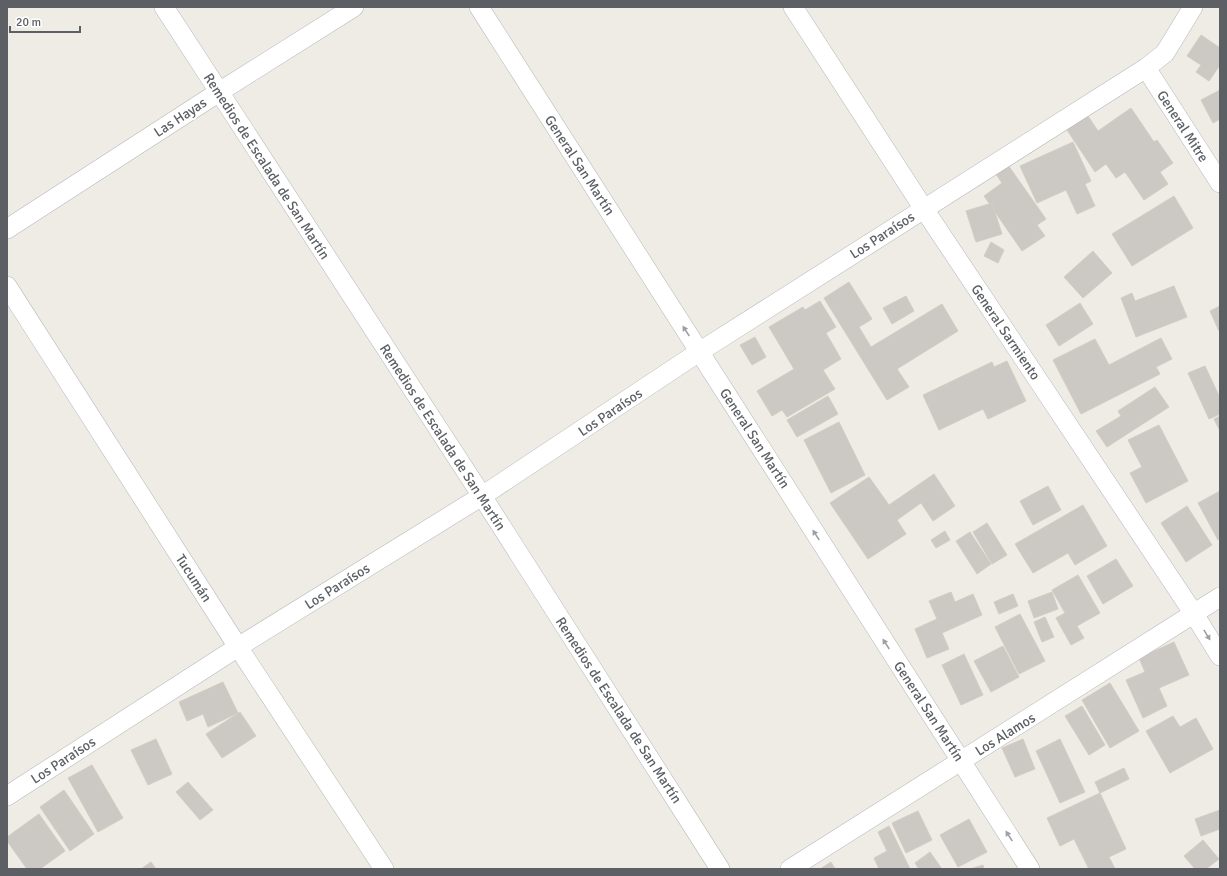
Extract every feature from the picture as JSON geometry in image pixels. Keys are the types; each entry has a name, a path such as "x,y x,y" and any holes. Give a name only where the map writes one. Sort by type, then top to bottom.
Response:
{"street":[{"name":"Remedios de Escalada de San Martín","path":"164,7 482,496 720,869"},
{"name":"Las Hayas","path":"7,229 354,7"},
{"name":"General San Martín","path":"479,7 1030,869"},
{"name":"General Sarmiento","path":"793,7 924,209 1194,614 1220,656"},
{"name":"Los Paraísos","path":"7,796 238,647 482,496 700,352 1146,68 1165,53 1193,7"},
{"name":"General Mitre","path":"1146,68 1220,183"},
{"name":"Tucumán","path":"7,286 238,647 384,869"},
{"name":"Los Alamos","path":"790,869 1220,597"}],"building":[{"path":"1201,35 1220,48 1220,65 1209,81 1196,72 1201,65 1187,56"},
{"path":"1220,90 1220,119 1213,123 1201,100"},
{"path":"1131,108 1154,142 1157,140 1173,163 1160,172 1168,184 1144,200 1125,172 1116,178 1106,164 1095,172 1065,127 1086,113 1098,131"},
{"path":"1073,142 1091,181 1085,184 1095,206 1077,214 1066,190 1037,203 1020,166"},
{"path":"1008,165 1046,219 1037,225 1045,236 1022,251 984,196 1002,183 996,174"},
{"path":"1174,196 1193,228 1132,266 1112,234"},
{"path":"992,203 1002,234 976,242 966,211"},
{"path":"991,242 1004,250 998,263 984,256"},
{"path":"1093,251 1112,273 1083,298 1064,277"},
{"path":"849,282 872,319 859,327 871,347 942,304 958,331 897,369 909,387 887,400 824,298"},
{"path":"1174,286 1187,317 1136,337 1121,298 1132,293 1135,301"},
{"path":"906,296 914,311 892,324 883,308"},
{"path":"820,301 836,327 826,333 841,359 823,370 835,389 787,417 782,410 772,416 757,391 794,369 769,327 803,307 805,310"},
{"path":"1080,303 1093,324 1059,346 1046,325"},
{"path":"1220,306 1220,331 1219,331 1210,311"},
{"path":"755,337 766,357 752,365 740,345"},
{"path":"1161,338 1172,359 1156,367 1160,374 1081,414 1053,360 1095,339 1109,365"},
{"path":"1007,361 1026,401 988,419 983,409 939,430 923,395 992,362 994,367"},
{"path":"1205,366 1220,398 1220,414 1209,419 1188,373"},
{"path":"1155,387 1169,407 1107,447 1096,431 1121,416 1118,411"},
{"path":"828,396 838,414 797,437 787,420"},
{"path":"1220,416 1220,431 1214,419"},
{"path":"839,422 865,475 831,493 804,440"},
{"path":"1159,425 1188,481 1146,503 1130,473 1142,467 1128,440"},
{"path":"934,474 955,506 933,521 921,503 897,520 906,534 868,559 830,503 869,477 889,505"},
{"path":"1048,486 1061,510 1033,525 1020,501"},
{"path":"1220,491 1220,538 1218,540 1198,503"},
{"path":"1083,505 1107,546 1075,565 1068,553 1033,573 1015,544"},
{"path":"1187,506 1212,545 1186,562 1161,523"},
{"path":"987,523 1007,555 992,564 973,532"},
{"path":"945,531 950,540 936,548 931,540"},
{"path":"970,532 991,564 977,574 956,541"},
{"path":"1116,559 1133,586 1103,604 1087,576"},
{"path":"1078,575 1100,613 1077,626 1084,638 1071,645 1056,618 1065,613 1052,590"},
{"path":"951,592 955,602 973,594 982,615 942,633 949,649 927,658 915,629 937,619 929,601"},
{"path":"1052,592 1058,609 1034,618 1028,601"},
{"path":"1013,594 1018,606 999,614 994,602"},
{"path":"1020,614 1045,661 1019,674 995,627"},
{"path":"1045,617 1054,637 1042,642 1034,622"},
{"path":"1174,642 1189,675 1159,688 1167,706 1143,718 1126,680 1145,672 1139,658"},
{"path":"1003,646 1019,677 991,692 974,661"},
{"path":"964,654 983,695 961,705 942,665"},
{"path":"223,682 238,713 208,727 203,714 187,721 179,702"},
{"path":"1110,683 1139,731 1110,748 1082,700"},
{"path":"1082,706 1105,745 1089,755 1065,716"},
{"path":"240,712 256,736 222,758 206,734"},
{"path":"1173,716 1180,727 1196,718 1213,749 1170,773 1146,731"},
{"path":"156,739 172,774 148,785 131,750"},
{"path":"1023,739 1035,769 1015,777 1002,748"},
{"path":"1060,739 1085,792 1060,803 1036,751"},
{"path":"92,765 123,818 98,832 68,778"},
{"path":"1124,768 1129,779 1100,793 1095,782"},
{"path":"188,782 213,810 200,820 176,792"},
{"path":"64,790 94,834 70,851 40,807"},
{"path":"1100,793 1126,849 1109,857 1115,869 1089,869 1074,839 1060,846 1047,818"},
{"path":"1220,810 1220,829 1201,836 1195,819"},
{"path":"918,811 932,840 906,853 892,823"},
{"path":"39,814 65,851 40,869 27,869 7,841 7,837"},
{"path":"969,819 987,852 958,867 940,835"},
{"path":"889,826 910,869 879,869 874,858 887,851 878,832"},
{"path":"1203,840 1219,859 1206,869 1195,869 1184,856"},
{"path":"930,852 942,869 919,869 915,863"},
{"path":"151,862 156,869 141,869"},
{"path":"831,862 835,869 820,869"},
{"path":"983,865 984,869 970,869"}]}
